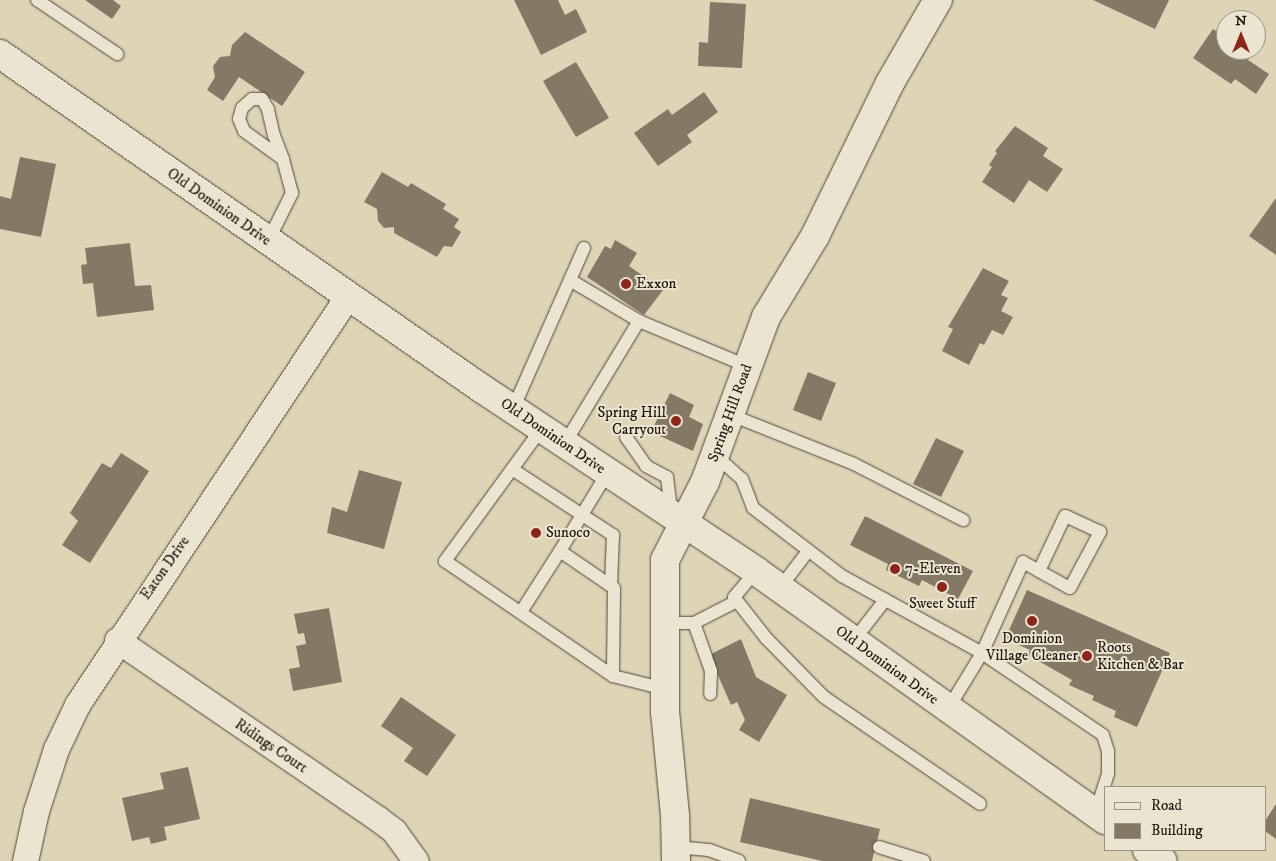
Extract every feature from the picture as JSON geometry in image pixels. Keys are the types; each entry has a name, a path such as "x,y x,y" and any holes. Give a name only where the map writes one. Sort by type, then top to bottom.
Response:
{"main road":[{"name":"Spring Hill Road","path":"675,854 665,690 665,560 677,519 715,455 731,415 747,366 770,311 814,236 890,84 938,0"},
{"name":"Old Dominion Drive","path":"0,54 513,409 756,571 1100,817"},
{"path":"1148,851 1163,861"}],"street":[{"name":"Eaton Drive","path":"25,861 36,811 56,749 77,704 117,640 348,296"},
{"name":"Ridings Court","path":"117,640 394,831 416,861"}],"lane":[{"path":"37,0 116,54"},
{"path":"268,240 292,193 283,159 268,109 262,98 252,99 240,113 244,131 283,159"},
{"path":"513,409 584,248"},
{"path":"570,280 639,321 747,366"},
{"path":"564,443 639,321"},
{"path":"731,415 854,464 963,520"},
{"path":"542,428 445,561 613,676 665,690"},
{"path":"626,437 646,466 667,477 677,519"},
{"path":"715,455 742,479 752,508 842,576 982,653 1102,734 1108,751 1106,786"},
{"path":"512,469 613,535 611,585"},
{"path":"521,612 608,472"},
{"path":"948,709 982,653 1023,562 1039,571 1070,588 1100,532 1065,516 1039,571"},
{"path":"560,551 614,588 613,676"},
{"path":"780,588 808,551"},
{"path":"756,571 734,597 766,638 824,697 980,804"},
{"path":"854,640 885,600"},
{"path":"665,623 694,623 738,601"},
{"path":"694,623 711,671 710,694"},
{"path":"1100,817 1104,796"},
{"path":"879,846 924,861"},
{"path":"675,854 709,850 739,861"}],"building":[{"path":"85,0 113,0 121,6 112,19"},
{"path":"514,0 558,0 565,15 576,9 587,32 541,55"},
{"path":"1093,0 1169,0 1155,29"},
{"path":"710,2 746,4 742,68 698,66 699,42 708,43"},
{"path":"1213,29 1216,31 1216,60 1248,60 1269,74 1256,94 1235,79 1231,84 1193,58"},
{"path":"245,32 305,72 282,106 239,77 223,101 207,90 215,77 213,66 220,57 230,56 232,45"},
{"path":"576,62 609,118 576,137 543,81"},
{"path":"704,92 718,112 687,135 692,142 658,166 634,133 668,109 672,115"},
{"path":"1015,126 1048,148 1043,156 1063,169 1047,192 1029,180 1014,203 982,182 992,167 989,165 997,153 995,151"},
{"path":"20,157 56,164 41,237 0,229 0,196 11,199"},
{"path":"382,172 408,187 411,183 446,204 443,209 459,219 454,227 461,232 452,247 444,246 437,257 394,233 394,227 384,228 378,221 377,209 364,202"},
{"path":"1276,198 1276,255 1249,236"},
{"name":"Exxon","path":"615,240 637,253 629,266 663,290 644,315 587,277 605,246 611,249"},
{"path":"130,243 135,286 151,285 154,310 97,317 93,283 83,284 81,265 87,264 85,248"},
{"path":"983,268 1009,281 1001,295 1008,298 1001,311 1013,317 1003,335 992,330 984,345 980,343 969,365 942,351 953,329 948,327"},
{"path":"808,372 836,383 821,421 793,410"},
{"name":"Spring Hill Carryout","path":"670,393 694,405 689,417 703,424 693,451 651,432"},
{"path":"936,438 964,451 941,497 913,484"},
{"path":"121,453 149,471 90,563 62,545 78,521 70,513 102,463 111,468"},
{"path":"359,470 402,482 384,549 327,533 332,507 347,512"},
{"path":"865,516 973,571 958,599 922,580 919,586 886,570 888,564 850,545"},
{"path":"1027,590 1170,653 1137,727 1114,717 1116,711 1092,700 1094,696 1069,685 1072,680 1028,655 1030,650 1005,639"},
{"path":"329,608 342,682 293,691 289,669 300,667 296,646 306,644 304,633 298,634 294,614"},
{"path":"741,639 756,677 787,695 759,742 739,730 745,720 737,702 731,705 709,655"},
{"path":"401,697 456,735 427,776 404,761 413,748 381,726"},
{"path":"188,767 200,819 164,827 167,840 151,844 149,837 132,841 122,798 164,789 160,773"},
{"path":"750,798 880,829 872,861 822,861 740,842"},
{"path":"1276,804 1276,839 1266,832 1266,819"}],"place":[{"name":"Exxon","path":"626,284"},
{"name":"Spring Hill Carryout","path":"676,421"},
{"name":"Sunoco","path":"536,533"},
{"name":"7-Eleven","path":"895,569"},
{"name":"Sweet Stuff","path":"942,587"},
{"name":"Dominion Village Cleaner","path":"1032,621"},
{"name":"Roots Kitchen & Bar","path":"1087,656"}]}
